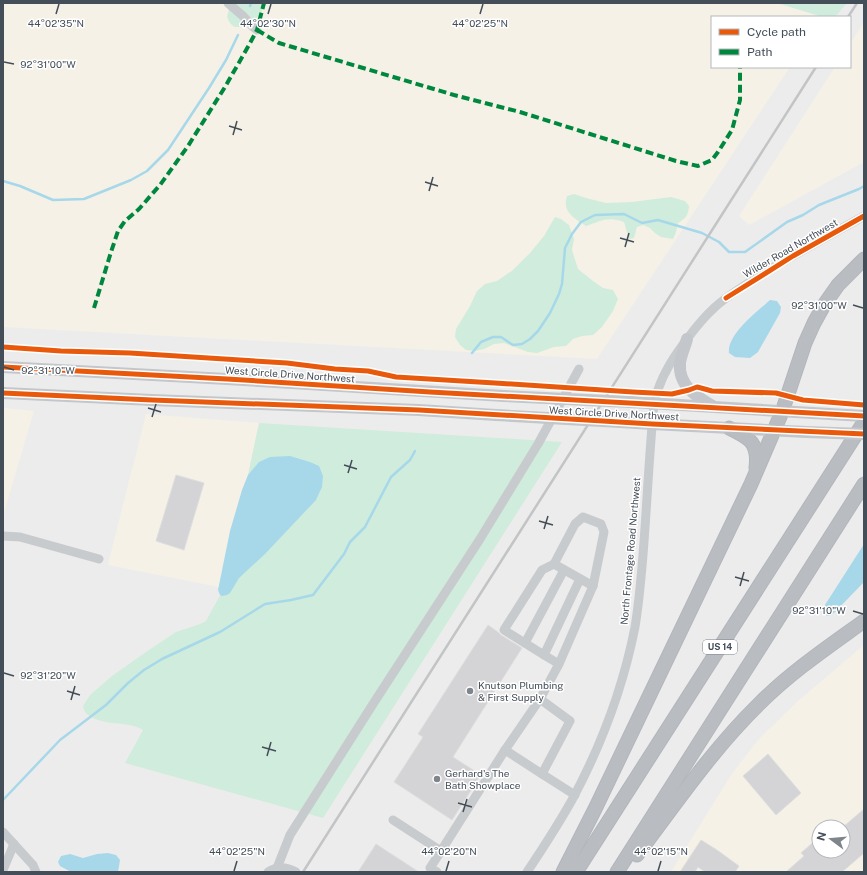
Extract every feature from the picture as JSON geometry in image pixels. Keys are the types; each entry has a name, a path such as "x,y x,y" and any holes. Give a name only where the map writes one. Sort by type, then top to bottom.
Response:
{"highway":[{"path":"563,872 595,809 755,476 782,412 805,343 818,314 838,285 864,259"},
{"name":"US 14","path":"576,872 864,422"},
{"path":"729,428 746,437 755,447 757,458 755,476"},
{"path":"616,872 864,484"},
{"path":"624,872 704,766 723,742 747,716 772,691 864,621"}],"main road":[{"path":"687,339 680,363 681,377 694,395 715,408"},
{"name":"West Circle Drive Northwest","path":"3,367 235,379 864,416"},
{"name":"West Circle Drive Northwest","path":"3,393 419,410 652,424 864,434"}],"street":[{"path":"228,3 257,30"},
{"name":"Wilder Road Northwest","path":"652,424 656,393 664,375 687,339 703,319 726,298 793,256 864,216"},
{"path":"277,868 290,835 480,539 538,444 579,369"},
{"name":"North Frontage Road Northwest","path":"528,872 575,795 595,752 609,720 632,642 640,592 652,424"},
{"path":"437,872 430,868 440,851 505,750 540,699 560,664 593,586 604,532 601,524 583,517 575,524 554,564 542,570 504,630 560,664"},
{"path":"3,536 20,537 98,559"},
{"path":"554,564 593,586"},
{"path":"525,643 564,570"},
{"path":"544,655 580,579"},
{"path":"540,699 570,721 542,774"},
{"path":"505,750 575,795"},
{"path":"393,820 440,851"},
{"path":"3,832 33,864 36,872"},
{"path":"3,870 14,844"},
{"path":"268,872 277,868 290,869 296,872"}],"shaded area":[{"path":"3,3 777,3 820,16 711,16 711,68 789,68 597,359 3,327"},
{"path":"864,22 864,162 749,225 739,216 834,68 851,68 851,42"},
{"path":"3,408 34,411 3,516"},
{"path":"146,414 259,423 224,588 108,565"},
{"path":"864,645 864,872 671,872 731,775 758,740 798,701"}],"green space":[{"path":"232,3 266,3 261,12 248,25 234,27 227,17"},
{"path":"777,3 847,3 836,16 820,16"},
{"path":"574,194 606,203 632,202 671,197 685,201 689,206 686,216 678,223 673,239 661,237 650,228 643,225 637,227 634,238 629,239 624,222 609,219 586,226 573,217 566,206 566,202 567,196"},
{"path":"555,217 561,219 569,225 574,239 572,250 578,269 603,288 613,290 618,299 613,311 602,327 593,335 573,339 566,346 554,347 537,353 528,352 504,343 494,344 484,349 475,351 466,350 460,345 455,337 456,329 477,291 485,284 497,281 513,270 544,236"},
{"path":"259,423 562,442 323,818 125,763 143,730 130,725 100,721 86,713 83,706 90,695 112,676 146,652 176,632 206,621 224,588"}],"water":[{"path":"770,300 777,301 781,307 780,313 758,352 750,358 735,357 729,353 733,338 738,331"},
{"path":"290,456 319,466 323,476 322,487 316,500 265,554 239,578 230,593 222,596 218,590 230,531 248,475 259,462 270,457"},
{"path":"864,544 864,582 835,612 829,616 822,614 823,608"},
{"path":"108,853 116,855 120,860 118,872 71,872 60,866 58,862 61,856 70,854 83,858"}],"building":[{"path":"176,475 204,483 184,550 156,541"},
{"path":"488,625 522,648 453,757 481,775 452,820 394,782 423,737 418,734"},
{"path":"768,754 801,793 776,815 743,776"},
{"path":"864,809 864,853 842,872 786,872 804,856 801,853 811,844 811,859 851,859 851,820"},
{"path":"701,840 739,866 735,872 705,872 698,867 695,872 680,872"},
{"path":"376,844 419,872 358,872"}],"waterway":[{"path":"3,181 20,186 53,200 84,199 131,180 147,171 168,150 209,88 226,60 238,35"},
{"path":"472,353 481,342 493,337 501,337 513,345 522,344 538,331 550,313 559,294 562,284 565,248 572,234 581,222 595,215 624,214 642,223 658,220 702,233 719,242 729,252 745,252 787,222 803,215 819,205 864,186"},
{"path":"3,800 60,740 106,705 128,683 144,670 162,659 220,632 265,604 313,595 344,554 350,542 365,527 391,477 410,460 415,451"}],"railway":[{"path":"849,16 857,3"},
{"path":"303,872 815,68"}],"marked path":[{"path":"94,308 118,231 125,221 139,209 160,185 188,146 225,87 257,30 264,3"},
{"path":"257,30 279,43 454,95 520,112 676,161 698,166 712,160 732,130 740,100 740,68"}],"cycle path":[{"path":"726,298 793,256 864,216"},
{"path":"3,347 287,363 335,369 368,371 396,377 633,392 672,394 697,387 712,391 776,393 803,400 864,405"},
{"path":"3,367 864,416"},
{"path":"3,393 419,410 652,424 864,434"}],"place":[{"name":"Knutson Plumbing & First Supply","path":"470,691"},
{"name":"Gerhard's The Bath Showplace","path":"437,779"}]}
